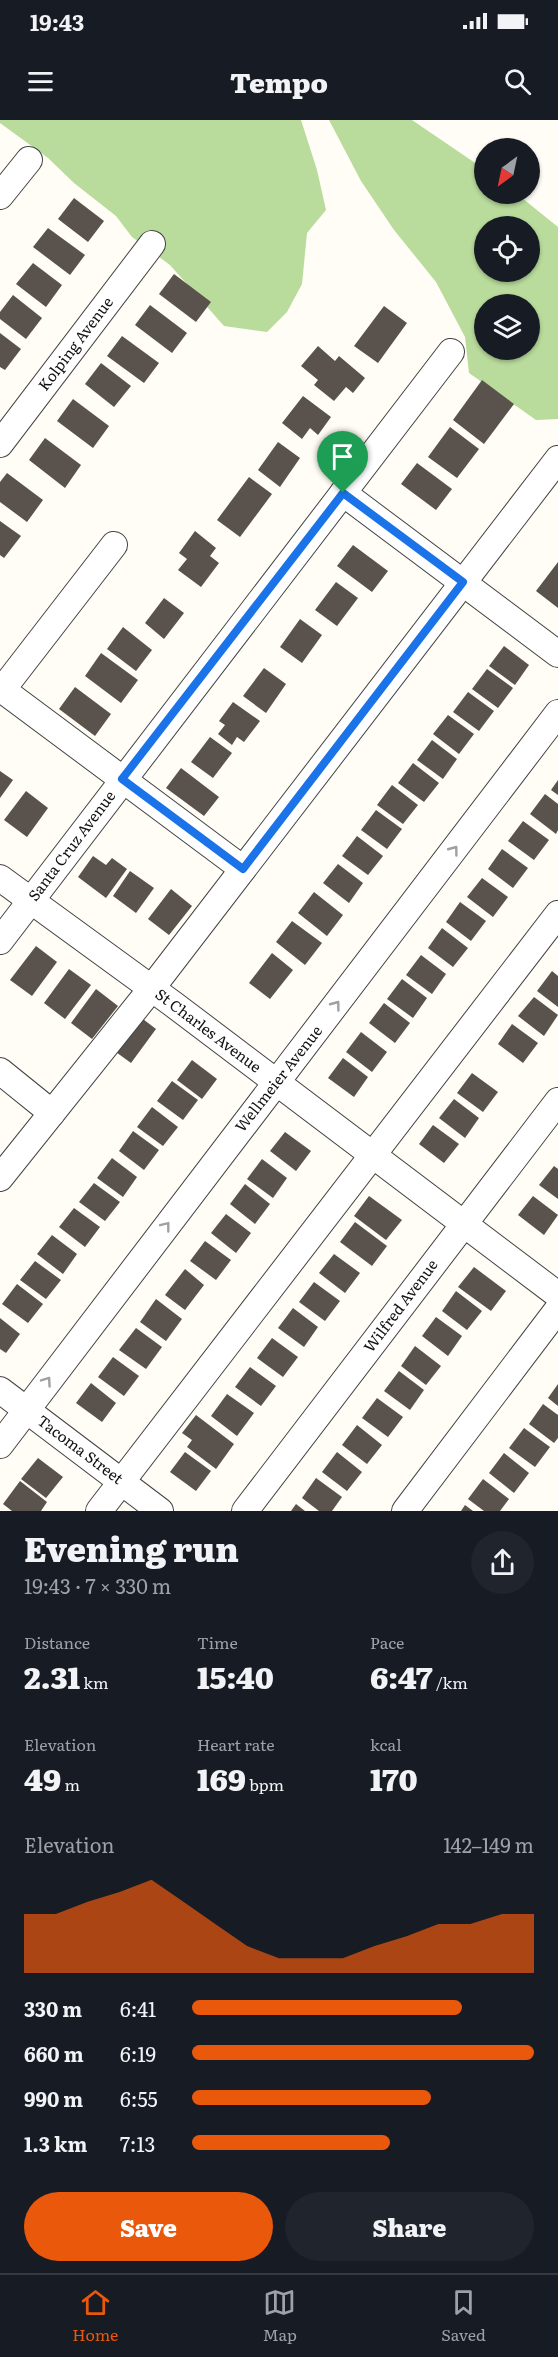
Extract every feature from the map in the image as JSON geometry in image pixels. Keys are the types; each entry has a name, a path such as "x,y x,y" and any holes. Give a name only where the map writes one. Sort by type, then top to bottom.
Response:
{"street":[{"path":"0,196 29,160"},
{"name":"Kolping Avenue","path":"0,444 152,244"},
{"name":"Santa Cruz Avenue","path":"0,941 451,352"},
{"path":"0,1178 152,988 558,459"},
{"path":"343,493 558,654"},
{"path":"114,545 1,689 243,869"},
{"name":"Wellmeier Avenue","path":"0,1445 558,713"},
{"name":"St Charles Avenue","path":"0,878 152,988 558,1295"},
{"path":"99,1511 558,914"},
{"path":"0,1071 52,1113"},
{"name":"Wilfred Avenue","path":"245,1511 558,1101"},
{"path":"405,1511 558,1309"},
{"name":"Tacoma Street","path":"0,1390 160,1511"}],"green space":[{"path":"0,120 301,120 317,170 326,210 307,233 302,284 287,312 267,332 224,326 170,265 132,237 116,216 74,183 48,158 0,123"},
{"path":"329,120 412,120 474,162 474,204 529,204 558,227 558,419 536,420 469,373 465,337 436,282 394,230 361,181"}],"building":[{"path":"74,198 104,221 88,242 58,219"},
{"path":"48,228 85,255 70,275 33,247"},
{"path":"33,263 62,285 46,307 16,284"},
{"path":"174,274 211,302 196,322 159,294"},
{"path":"13,295 42,318 26,339 0,319 0,312"},
{"path":"150,305 187,333 172,353 135,325"},
{"path":"384,306 407,323 378,363 354,346"},
{"path":"0,333 21,349 5,370 0,367"},
{"path":"122,336 159,363 144,383 107,356"},
{"path":"318,346 335,361 339,356 365,378 353,393 346,387 334,401 314,385 318,380 301,366"},
{"path":"101,363 131,386 114,407 85,384"},
{"path":"482,380 514,404 484,444 453,420"},
{"path":"303,396 331,417 318,435 310,428 302,439 282,423"},
{"path":"73,399 109,426 93,448 57,421"},
{"path":"450,427 479,449 457,478 428,457"},
{"path":"45,438 81,465 65,488 29,460"},
{"path":"278,442 300,458 280,487 258,470"},
{"path":"417,463 452,489 436,510 401,484"},
{"path":"7,473 43,500 27,522 0,502 0,482"},
{"path":"249,477 272,494 240,537 217,520"},
{"path":"0,521 21,536 4,558 0,555"},
{"path":"195,531 216,548 210,556 219,563 201,587 178,570 187,559 179,553"},
{"path":"353,545 388,571 372,592 337,566"},
{"path":"558,562 558,608 536,591"},
{"path":"336,582 358,598 337,626 315,610"},
{"path":"164,598 184,613 164,639 145,623"},
{"path":"300,619 322,635 302,663 280,647"},
{"path":"123,627 152,650 136,671 107,649"},
{"path":"504,646 529,665 515,685 489,666"},
{"path":"101,653 138,680 121,703 85,676"},
{"path":"264,668 286,684 266,713 243,696"},
{"path":"487,669 513,688 498,708 472,689"},
{"path":"75,687 111,714 95,736 59,709"},
{"path":"468,692 494,711 479,731 453,712"},
{"path":"233,702 260,721 244,742 237,737 232,745 218,734 225,725 219,721"},
{"path":"448,715 474,734 459,754 433,734"},
{"path":"210,737 232,753 213,778 191,762"},
{"path":"432,740 457,759 443,779 417,760"},
{"path":"413,763 439,783 424,802 398,783"},
{"path":"181,768 219,797 204,816 166,788"},
{"path":"0,771 13,780 0,798"},
{"path":"558,780 558,795 551,790"},
{"path":"392,785 418,805 403,824 377,805"},
{"path":"26,791 48,808 27,837 4,820"},
{"path":"545,794 558,804 556,834 530,814"},
{"path":"376,810 402,829 387,849 361,830"},
{"path":"523,821 549,840 534,860 508,841"},
{"path":"357,836 383,856 368,875 342,856"},
{"path":"502,849 528,868 513,888 488,869"},
{"path":"93,856 106,865 112,858 127,869 106,898 78,877"},
{"path":"338,864 363,883 349,903 323,883"},
{"path":"130,871 154,888 136,913 113,896"},
{"path":"482,878 508,897 493,917 467,897"},
{"path":"171,889 192,906 169,935 148,919"},
{"path":"314,892 343,915 327,936 298,913"},
{"path":"460,902 486,921 471,941 446,922"},
{"path":"292,921 322,943 305,965 276,942"},
{"path":"442,928 468,948 453,967 428,948"},
{"path":"36,946 57,962 32,996 10,980"},
{"path":"272,953 293,970 270,999 249,983"},
{"path":"421,955 446,974 432,994 406,975"},
{"path":"69,969 91,985 65,1019 44,1003"},
{"path":"552,971 558,976 558,1007 537,991"},
{"path":"402,979 427,998 413,1018 387,999"},
{"path":"96,989 118,1006 92,1039 71,1023"},
{"path":"534,997 558,1015 544,1036 518,1016"},
{"path":"384,1003 410,1023 395,1043 369,1023"},
{"path":"135,1013 156,1029 131,1063 109,1047"},
{"path":"512,1024 538,1043 523,1063 498,1044"},
{"path":"361,1032 387,1052 372,1072 346,1052"},
{"path":"343,1058 368,1077 354,1097 328,1078"},
{"path":"192,1060 217,1079 202,1099 177,1080"},
{"path":"472,1073 498,1092 483,1112 457,1093"},
{"path":"172,1081 198,1100 183,1120 157,1101"},
{"path":"454,1099 479,1118 465,1138 439,1118"},
{"path":"152,1107 178,1127 163,1146 137,1127"},
{"path":"433,1125 459,1144 444,1163 419,1144"},
{"path":"133,1131 159,1150 144,1170 119,1151"},
{"path":"285,1132 311,1151 296,1171 270,1151"},
{"path":"112,1158 137,1177 123,1197 97,1178"},
{"path":"262,1159 287,1178 273,1198 247,1179"},
{"path":"554,1166 558,1169 558,1199 539,1185"},
{"path":"94,1183 120,1202 105,1221 79,1202"},
{"path":"245,1184 270,1204 255,1224 230,1204"},
{"path":"369,1196 402,1220 386,1240 354,1216"},
{"path":"533,1196 558,1215 544,1235 518,1215"},
{"path":"74,1208 100,1227 85,1247 59,1227"},
{"path":"226,1214 251,1233 236,1253 211,1233"},
{"path":"355,1222 387,1246 372,1266 340,1242"},
{"path":"52,1235 77,1254 63,1274 37,1254"},
{"path":"205,1241 231,1260 216,1280 190,1261"},
{"path":"334,1254 360,1273 345,1293 319,1273"},
{"path":"35,1261 61,1280 46,1299 20,1280"},
{"path":"474,1267 506,1291 491,1311 458,1287"},
{"path":"185,1269 204,1285 185,1310 165,1295"},
{"path":"314,1282 340,1301 325,1321 299,1302"},
{"path":"17,1284 43,1304 28,1323 2,1304"},
{"path":"456,1291 482,1311 467,1330 442,1311"},
{"path":"156,1299 182,1319 166,1341 140,1322"},
{"path":"293,1308 318,1327 304,1347 278,1328"},
{"path":"436,1317 462,1336 448,1356 422,1336"},
{"path":"0,1318 20,1334 6,1353 0,1349"},
{"path":"136,1328 162,1347 146,1369 119,1350"},
{"path":"272,1338 298,1357 283,1377 257,1358"},
{"path":"415,1346 441,1366 426,1385 401,1366"},
{"path":"113,1357 139,1376 124,1396 98,1377"},
{"path":"250,1367 276,1386 261,1406 235,1387"},
{"path":"399,1371 424,1390 410,1410 384,1391"},
{"path":"91,1383 116,1403 102,1422 76,1403"},
{"path":"558,1384 558,1406 548,1398"},
{"path":"227,1394 254,1413 237,1436 211,1416"},
{"path":"377,1398 403,1417 388,1437 362,1418"},
{"path":"543,1404 558,1415 558,1438 554,1443 529,1424"},
{"path":"196,1415 234,1444 216,1469 187,1447 192,1440 182,1433"},
{"path":"357,1425 382,1445 367,1464 342,1445"},
{"path":"524,1428 550,1447 535,1467 509,1448"},
{"path":"185,1452 211,1471 196,1491 170,1472"},
{"path":"337,1452 362,1472 347,1491 322,1472"},
{"path":"504,1453 529,1473 514,1493 489,1473"},
{"path":"38,1458 63,1477 46,1498 21,1479"},
{"path":"316,1478 342,1497 332,1511 319,1511 302,1498"},
{"path":"483,1479 509,1499 500,1511 484,1511 468,1499"},
{"path":"20,1481 47,1502 41,1511 12,1511 3,1504"},
{"path":"296,1504 305,1511 291,1511"},
{"path":"465,1505 473,1511 461,1511"}],"route":[{"path":"343,493 463,582 243,869 122,779 159,735 343,493"}]}
